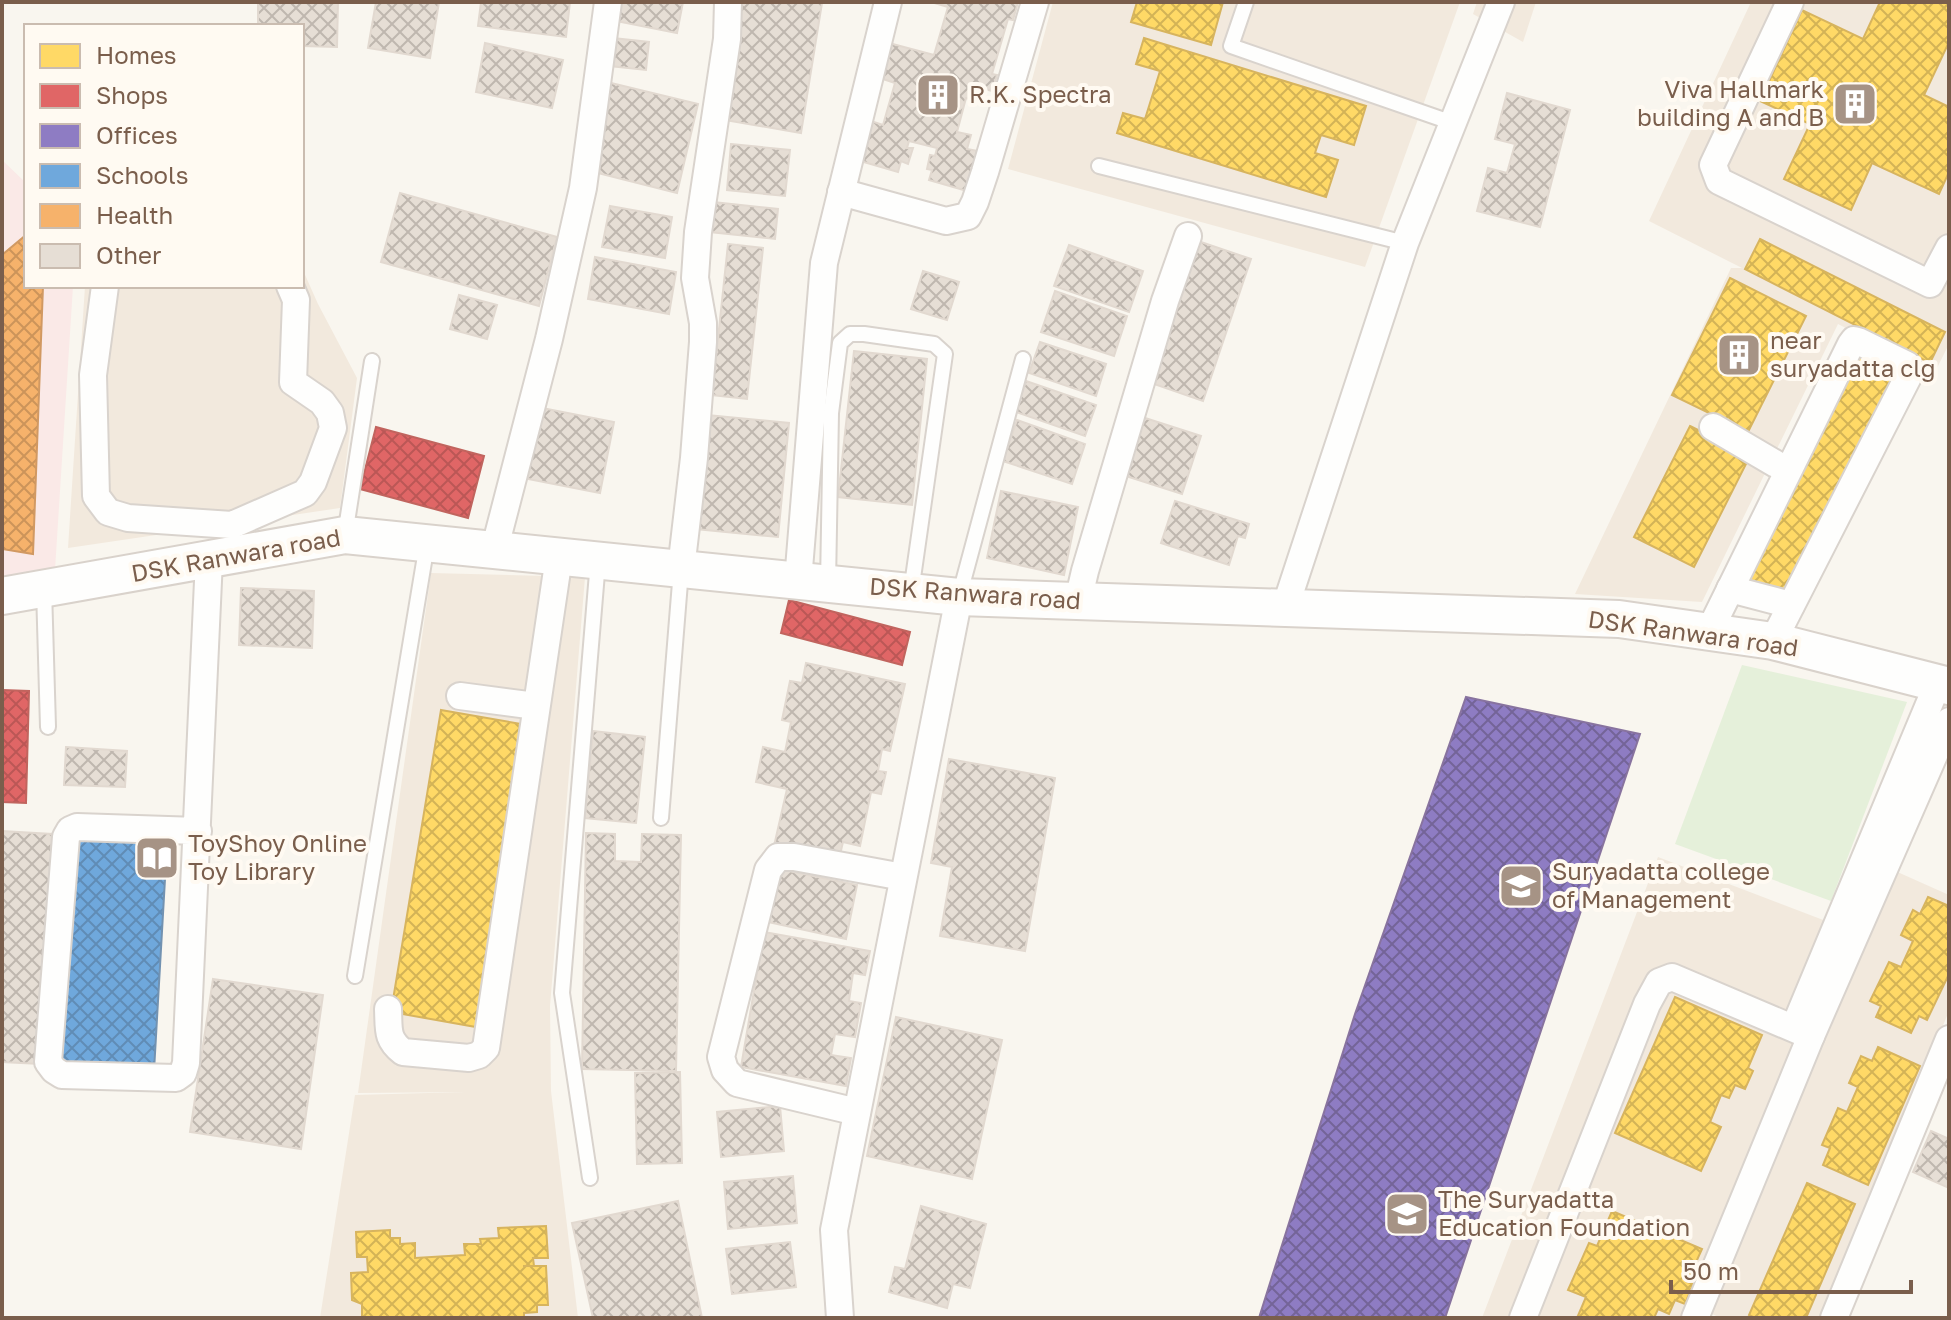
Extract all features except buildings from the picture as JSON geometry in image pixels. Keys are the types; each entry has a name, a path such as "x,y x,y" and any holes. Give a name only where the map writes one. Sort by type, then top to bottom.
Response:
{"street":[{"path":"494,551 549,339 583,188 608,2"},
{"path":"681,569 703,342 695,278 698,232 727,39 728,2"},
{"path":"813,583 824,263 888,2"},
{"path":"841,192 946,221 968,216 985,172 1035,2"},
{"path":"1285,608 1405,243 1501,2"},
{"path":"1790,2 1713,165 1719,181 1930,284 1949,248"},
{"path":"1078,601 1165,301 1188,236"},
{"path":"105,288 93,375 96,496 108,512 128,518 232,525 305,493 313,482 333,428 330,413 322,402 293,382 296,300 291,288"},
{"path":"1701,631 1776,464 1843,333"},
{"path":"1701,631 1730,589 1851,344 1854,340 1858,341 1907,365 1910,373 1773,641"},
{"path":"1713,427 1776,464"},
{"path":"265,510 269,549"},
{"name":"DSK Ranwara road","path":"2,596 345,535 959,597 1619,619 1773,641 1943,684"},
{"path":"388,1009 389,1037 403,1052 469,1058 479,1055 486,1048 559,557"},
{"path":"198,831 77,827 70,830 66,837 48,1062 62,1075 176,1078 183,1073 186,1063 198,831 209,559"},
{"path":"1730,589 1791,605"},
{"path":"840,1318 834,1230 959,597"},
{"path":"1695,1318 1803,1032 1943,684"},
{"path":"460,696 536,706"},
{"path":"1803,1032 1949,721"},
{"path":"857,1112 737,1083 725,1070 721,1057 768,870 778,857 794,857 903,877"},
{"path":"1523,1318 1647,1004 1659,982 1672,977 1803,1032"},
{"path":"1834,1318 1949,1039"}],"lane":[{"path":"1246,2 1231,46 1453,123"},
{"path":"1099,166 1405,243"},
{"path":"813,583 840,343 850,334 864,334 934,344 945,354 911,592"},
{"path":"959,597 1023,359"},
{"path":"345,535 372,361"},
{"path":"355,976 427,544"},
{"path":"590,1178 562,993 598,561"},
{"path":"661,818 681,569"},
{"path":"44,589 48,727"}],"shaded area":[{"path":"1053,2 1460,2 1365,267 1008,169"},
{"path":"1477,2 1536,2 1523,42 1473,14"},
{"path":"1751,2 1949,2 1949,344 1934,374 1838,324 1702,602 1575,594 1731,268 1742,268 1649,221"},
{"path":"2,160 24,181 24,288 73,288 55,570 2,580"},
{"path":"304,272 357,378 340,508 68,548 85,288 304,288"},
{"path":"431,573 585,577 550,1006 551,1091 578,1318 320,1318 355,1095 465,1092 358,1093"},
{"path":"1658,857 1839,926 1893,870 1949,895 1949,1011 1822,1318 1721,1318 1705,1311 1702,1318 1482,1318"}],"green space":[{"path":"1742,665 1907,702 1831,901 1675,844"}],"place":[{"name":"R.K. Spectra","path":"938,95"},
{"name":"Viva Hallmark building A and B","path":"1855,104"},
{"name":"near suryadatta clg","path":"1739,355"},
{"name":"ToyShoy Online Toy Library","path":"157,858"},
{"name":"Suryadatta college of Management","path":"1521,886"},
{"name":"The Suryadatta Education Foundation","path":"1407,1214"}]}
